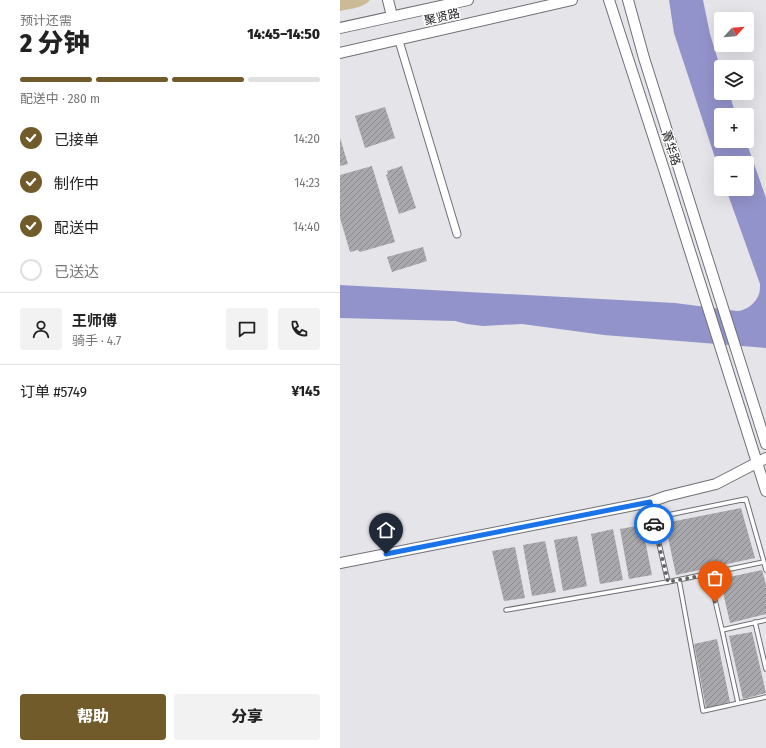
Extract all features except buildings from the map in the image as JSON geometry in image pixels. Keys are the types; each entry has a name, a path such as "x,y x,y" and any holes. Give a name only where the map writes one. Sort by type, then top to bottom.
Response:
{"street":[{"path":"388,0 392,16"},
{"name":"聚贤路","path":"340,28 468,0"},
{"name":"聚贤路","path":"340,53 399,41 572,0"},
{"name":"菁华路","path":"609,0 670,185 722,353 762,460"},
{"path":"628,0 644,58 766,444"},
{"path":"399,41 457,234"},
{"path":"340,562 650,502 667,496 716,484 762,460 766,491"}],"lane":[{"path":"652,518 746,499 766,570"},
{"path":"650,502 652,518 668,582"},
{"path":"506,610 679,580 764,562"},
{"path":"709,574 738,704"},
{"path":"679,580 703,711 766,697"},
{"path":"722,630 766,620"},
{"path":"755,622 766,669"}],"shaded area":[{"path":"340,0 370,0 364,5 340,11"}],"water":[{"path":"669,0 703,0 714,52 716,52 718,60 714,60 714,100 731,100 734,108 714,108 714,148 748,148 751,156 714,156 674,33"},
{"path":"754,164 766,198 766,348 604,335 522,324 483,326 455,321 340,318 340,285 675,303 740,311 747,308 758,297 760,284 729,196 754,196"}],"way so far":[{"path":"654,524 668,582 709,574 715,602"}],"route":[{"path":"386,554 650,502 654,524"}]}
